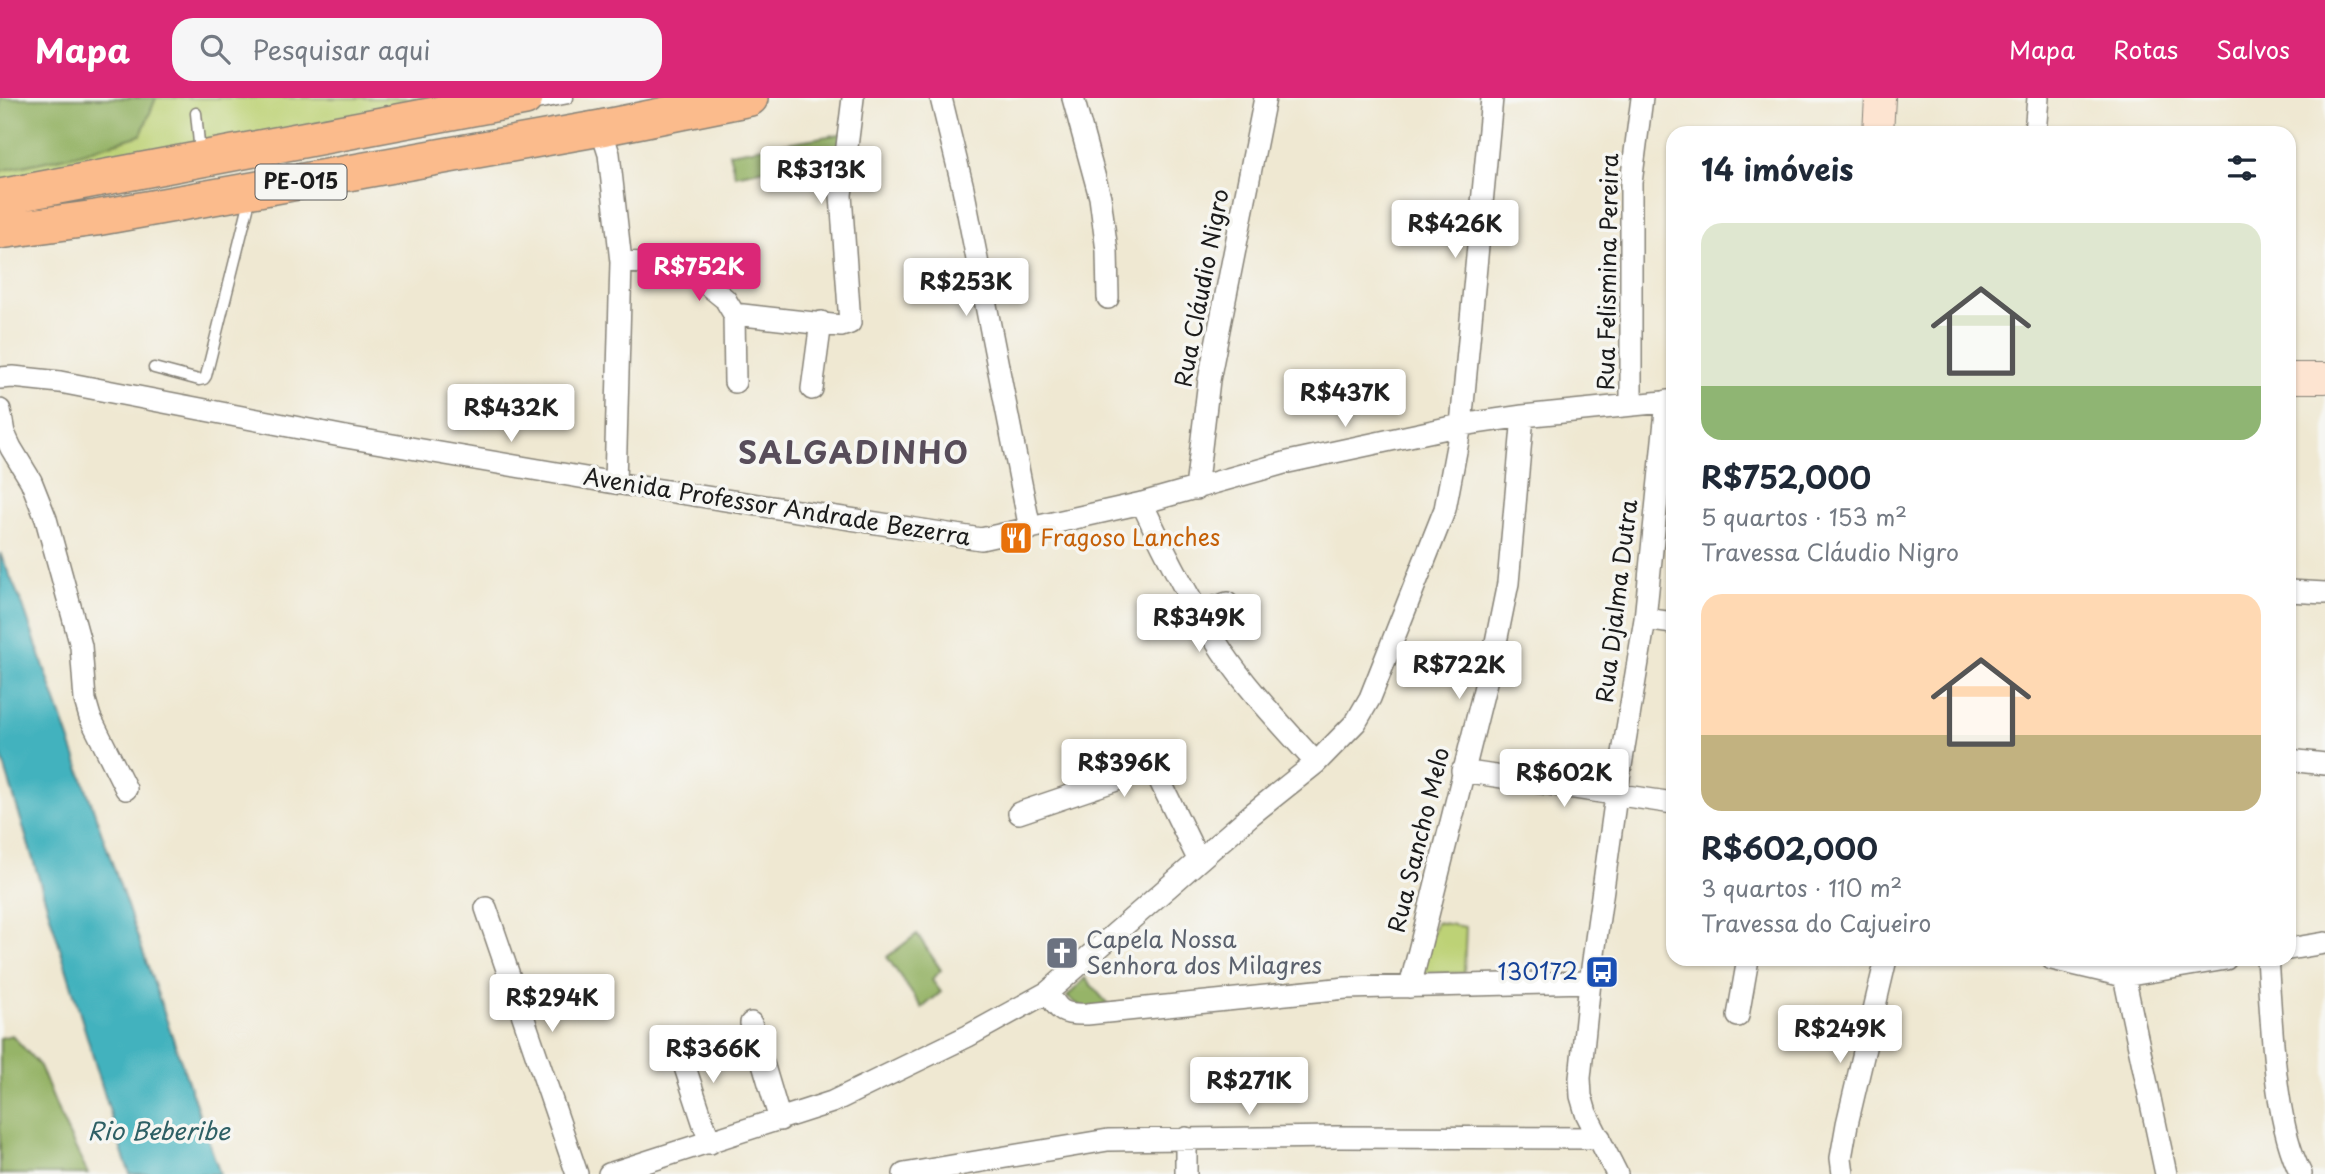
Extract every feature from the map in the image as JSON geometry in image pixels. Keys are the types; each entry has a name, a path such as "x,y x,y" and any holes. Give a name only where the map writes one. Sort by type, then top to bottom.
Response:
{"highway":[{"name":"PE-015","path":"0,197 197,174 525,98"},
{"name":"PE-015","path":"0,231 96,218 750,98"}],"main road":[{"path":"1878,126 1880,98"},
{"path":"2296,378 2325,378"}],"street":[{"path":"734,314 841,326 852,321 841,195 853,98"},
{"path":"941,98 963,188 1030,529"},
{"path":"1073,98 1100,197 1107,251 1108,299"},
{"name":"Rua Cláudio Nigro","path":"1196,488 1209,380 1265,98"},
{"path":"609,1174 832,1102 1048,992 1198,859 1317,763 1356,722 1370,698 1445,509 1461,425 1492,98"},
{"name":"Rua Felismina Pereira","path":"1631,405 1631,183 1642,98"},
{"path":"2036,126 2038,98"},
{"path":"600,126 612,179 621,262 615,483"},
{"path":"621,262 674,264 709,284 725,299 734,314 735,382"},
{"path":"812,389 821,322"},
{"name":"Avenida Professor Andrade Bezerra","path":"0,378 60,382 346,437 615,483 981,539 1142,503 1288,462 1461,425 1666,401"},
{"path":"0,410 4,433 31,481 46,519 81,646 85,700 90,717 126,789"},
{"name":"Rua Sancho Melo","path":"1410,987 1496,642 1508,583 1523,416"},
{"name":"Rua Djalma Dutra","path":"1617,1174 1586,1113 1580,1078 1590,982 1616,796 1645,619 1666,436"},
{"path":"1142,503 1172,568 1224,654 1273,715 1317,763"},
{"path":"2296,591 2325,593"},
{"path":"1198,613 1227,603"},
{"path":"1645,619 1666,622"},
{"path":"2296,761 2325,764"},
{"path":"1019,813 1146,770 1153,772 1158,779 1198,859"},
{"path":"1462,771 1666,802"},
{"path":"486,908 578,1174"},
{"path":"2296,948 2325,943"},
{"path":"1738,1016 1747,966"},
{"path":"1843,1174 1841,1158 1847,1124 1884,966"},
{"path":"2268,966 2283,1118 2295,1163 2301,1174"},
{"path":"2123,967 2166,1174"},
{"path":"1048,992 1061,1011 1070,1015 1346,988 1590,982"},
{"path":"751,1023 780,1120"},
{"path":"676,1040 710,1143"},
{"path":"904,1174 1108,1140 1600,1138"},
{"path":"1185,1174 1186,1139"}],"lane":[{"path":"0,204 569,98"},
{"path":"196,113 197,174 600,126 692,98"},
{"path":"154,368 200,380 206,376 253,190"}],"green space":[{"path":"0,98 495,98 0,190"},
{"path":"0,98 156,98 141,135 75,155 0,171"},
{"path":"846,133 841,158 832,167 825,157 735,175 729,153"},
{"path":"1436,922 1466,927 1464,973 1421,973"},
{"path":"917,934 941,970 932,980 941,992 922,1008 887,957"},
{"path":"1085,978 1108,1004 1087,1011 1067,997"},
{"path":"12,1035 40,1066 88,1174 0,1174 0,1038"}],"water":[{"name":"Rio Beberibe","path":"0,553 23,606 220,1174 130,1174 123,1155 0,751"}],"place":[{"name":"Fragoso Lanches","path":"1016,538"},
{"name":"Capela Nossa Senhora dos Milagres","path":"1062,953"},
{"name":"130172","path":"1602,972"}],"district":[{"name":"SALGADINHO","path":"854,454"}]}
